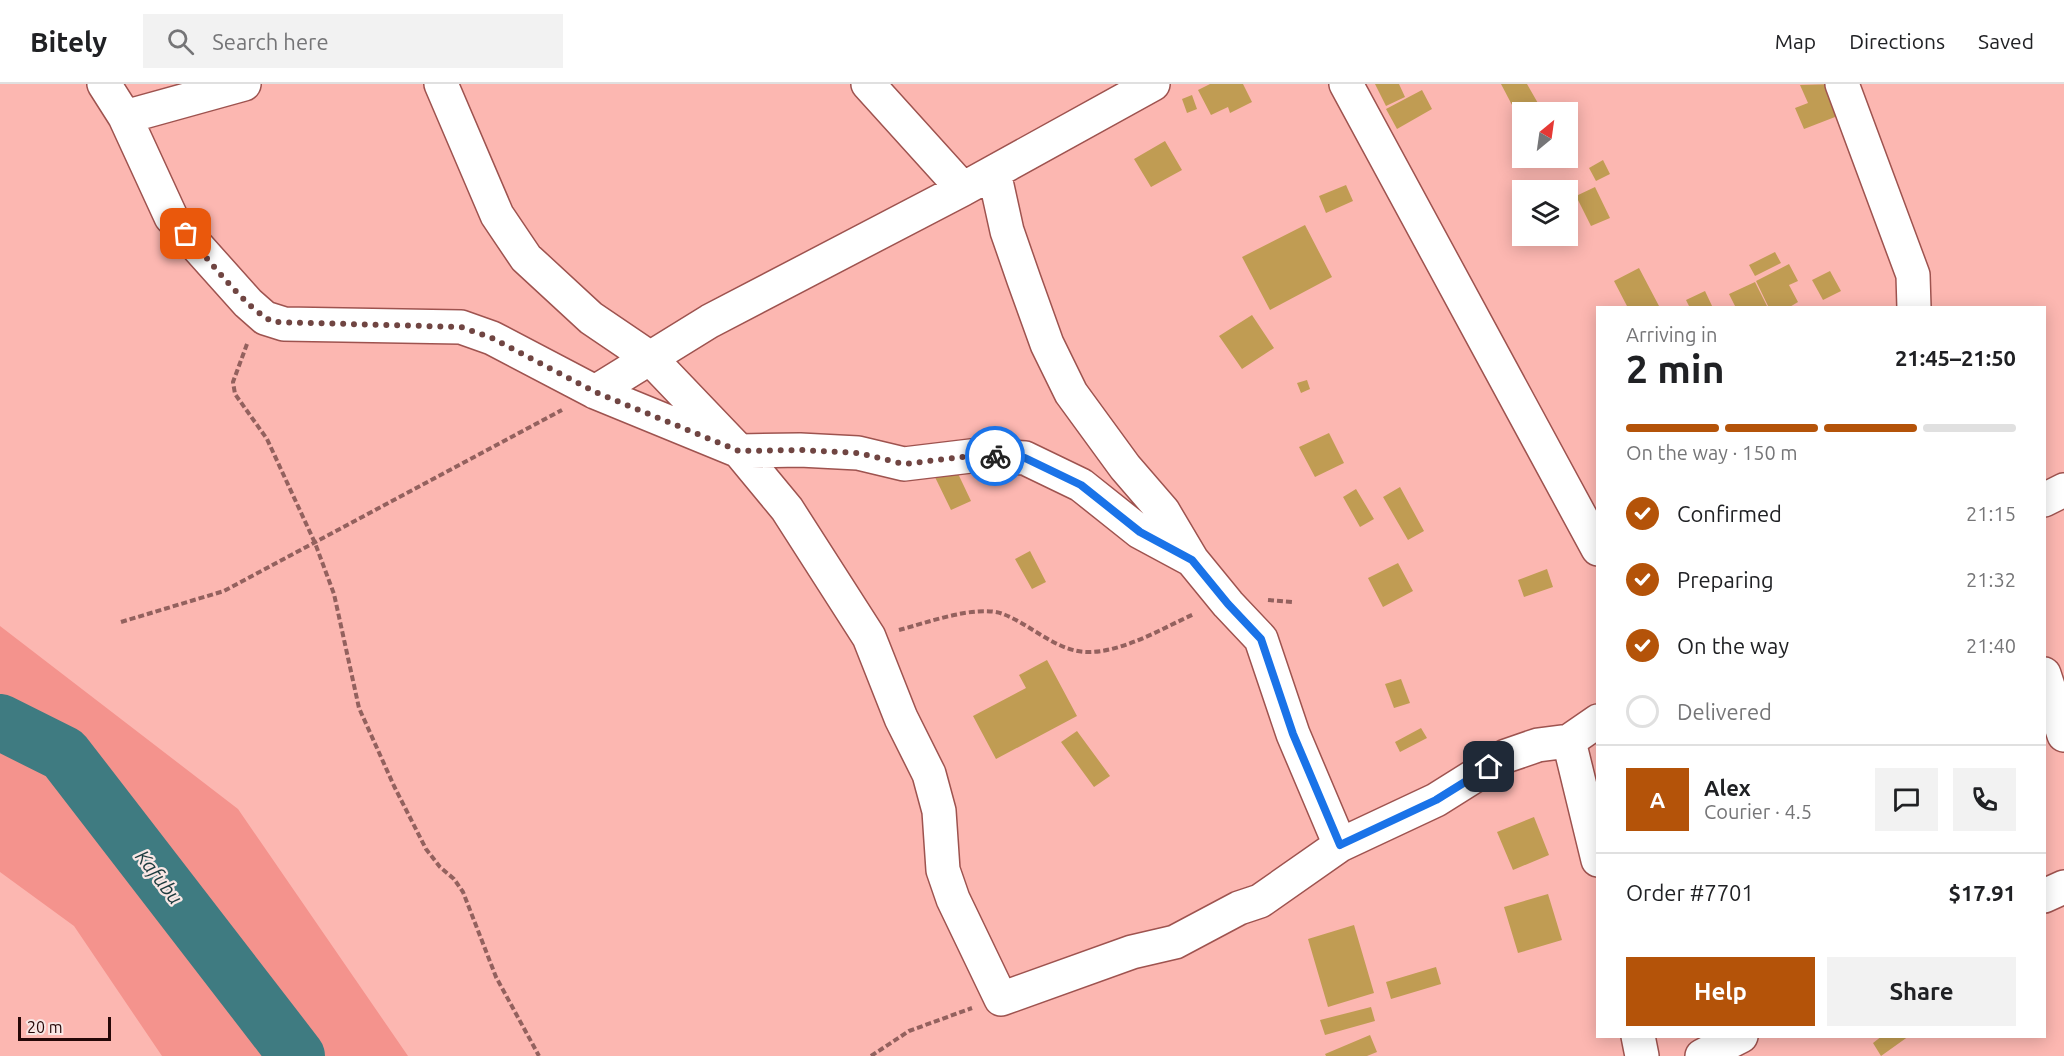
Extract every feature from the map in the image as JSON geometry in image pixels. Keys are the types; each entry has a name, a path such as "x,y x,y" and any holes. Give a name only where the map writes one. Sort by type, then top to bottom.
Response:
{"street":[{"path":"104,84 125,117 171,217 248,303 265,318 284,324 461,327 492,338 595,392 739,451 800,450 858,453 904,464 979,455 1025,458 1081,485 1140,532 1192,560"},
{"path":"125,117 244,84"},
{"path":"441,84 497,215 526,258 591,318 650,358 739,451 787,509 869,637 901,718 929,774 939,811 943,870 952,899 1001,999 1132,952 1174,942 1239,908 1260,901 1340,845 1436,800 1506,756 1538,745 1569,741 1596,722"},
{"path":"868,84 963,189"},
{"path":"595,392 710,321 963,189 1153,84"},
{"path":"1346,84 1596,545"},
{"path":"1842,84 1913,275 1914,306"},
{"path":"994,172 1007,231 1047,344 1071,393 1125,467 1162,511 1192,560 1228,604 1261,639 1293,734 1340,845"},
{"path":"2046,499 2064,490"},
{"path":"2046,680 2064,735"},
{"path":"1569,741 1596,852"},
{"path":"2046,895 2064,887"},
{"path":"1638,1038 1642,1056"},
{"path":"1702,1056 1737,1038"}],"path":[{"path":"248,303 247,350 233,382 235,394 267,439 315,543 334,594 359,708 394,786 426,849 463,892 496,977 539,1056"},
{"path":"121,622 224,591 595,392"},
{"path":"869,637 976,612 1001,613 1060,644 1086,652 1144,639 1193,615 1246,599 1292,602"},
{"path":"871,1056 909,1031 956,1012 1001,999"}],"shaded area":[{"path":"0,626 238,809 408,1056 162,1056 74,926 0,872"}],"building":[{"path":"1210,84 1243,84 1252,102 1230,113 1228,107 1211,115 1198,90"},
{"path":"1375,84 1399,84 1405,97 1386,106"},
{"path":"1501,84 1527,84 1537,102 1512,102 1512,105"},
{"path":"1837,84 1848,112 1804,129 1795,108 1808,103 1800,85"},
{"path":"1422,90 1432,109 1397,129 1386,109"},
{"path":"1192,95 1197,109 1187,113 1182,99"},
{"path":"1165,141 1182,170 1151,187 1134,159"},
{"path":"1603,160 1610,174 1596,181 1589,168"},
{"path":"1346,185 1353,201 1326,213 1319,196"},
{"path":"1595,187 1610,218 1591,226 1578,200 1578,195"},
{"path":"1305,225 1332,277 1270,310 1242,257"},
{"path":"1775,252 1781,263 1755,276 1749,265"},
{"path":"1789,264 1798,281 1789,285 1798,302 1791,306 1768,306 1756,281"},
{"path":"1639,268 1659,306 1627,306 1614,281"},
{"path":"1830,271 1841,291 1823,300 1812,280"},
{"path":"1755,282 1767,306 1735,306 1729,294"},
{"path":"1705,291 1712,306 1689,306 1686,300"},
{"path":"1252,315 1274,348 1242,369 1219,336"},
{"path":"1307,380 1310,389 1301,393 1297,383"},
{"path":"1329,433 1344,463 1315,477 1299,447"},
{"path":"953,463 971,501 951,510 933,473"},
{"path":"1400,487 1424,531 1408,540 1383,497"},
{"path":"1356,489 1374,519 1360,527 1343,497"},
{"path":"1030,551 1046,582 1032,589 1015,559"},
{"path":"1398,563 1413,591 1383,607 1368,578"},
{"path":"1547,569 1553,587 1524,597 1518,580"},
{"path":"1047,660 1077,716 996,759 973,716 1026,688 1019,675"},
{"path":"1401,679 1410,703 1394,708 1385,684"},
{"path":"1421,728 1427,738 1400,752 1395,742"},
{"path":"1077,731 1110,776 1094,787 1061,742"},
{"path":"1534,817 1549,855 1513,870 1497,832"},
{"path":"1548,894 1562,940 1518,953 1504,907"},
{"path":"1354,925 1374,993 1328,1007 1308,939"},
{"path":"1436,967 1441,984 1391,999 1386,982"},
{"path":"1371,1007 1375,1021 1325,1035 1320,1020"},
{"path":"1370,1035 1377,1052 1367,1056 1326,1056 1325,1054"},
{"path":"1879,1038 1906,1038 1881,1056 1873,1043"}],"waterway":[{"name":"Kafubu","path":"0,722 64,754 297,1056"}],"way so far":[{"path":"186,234 248,303 265,318 274,322 461,327 492,338 595,392 673,426 739,451 800,450 858,453 904,464 979,455 995,456"}],"route":[{"path":"995,456 1025,458 1081,485 1140,532 1192,560 1228,604 1261,639 1293,734 1340,845 1436,800 1489,767"}]}
